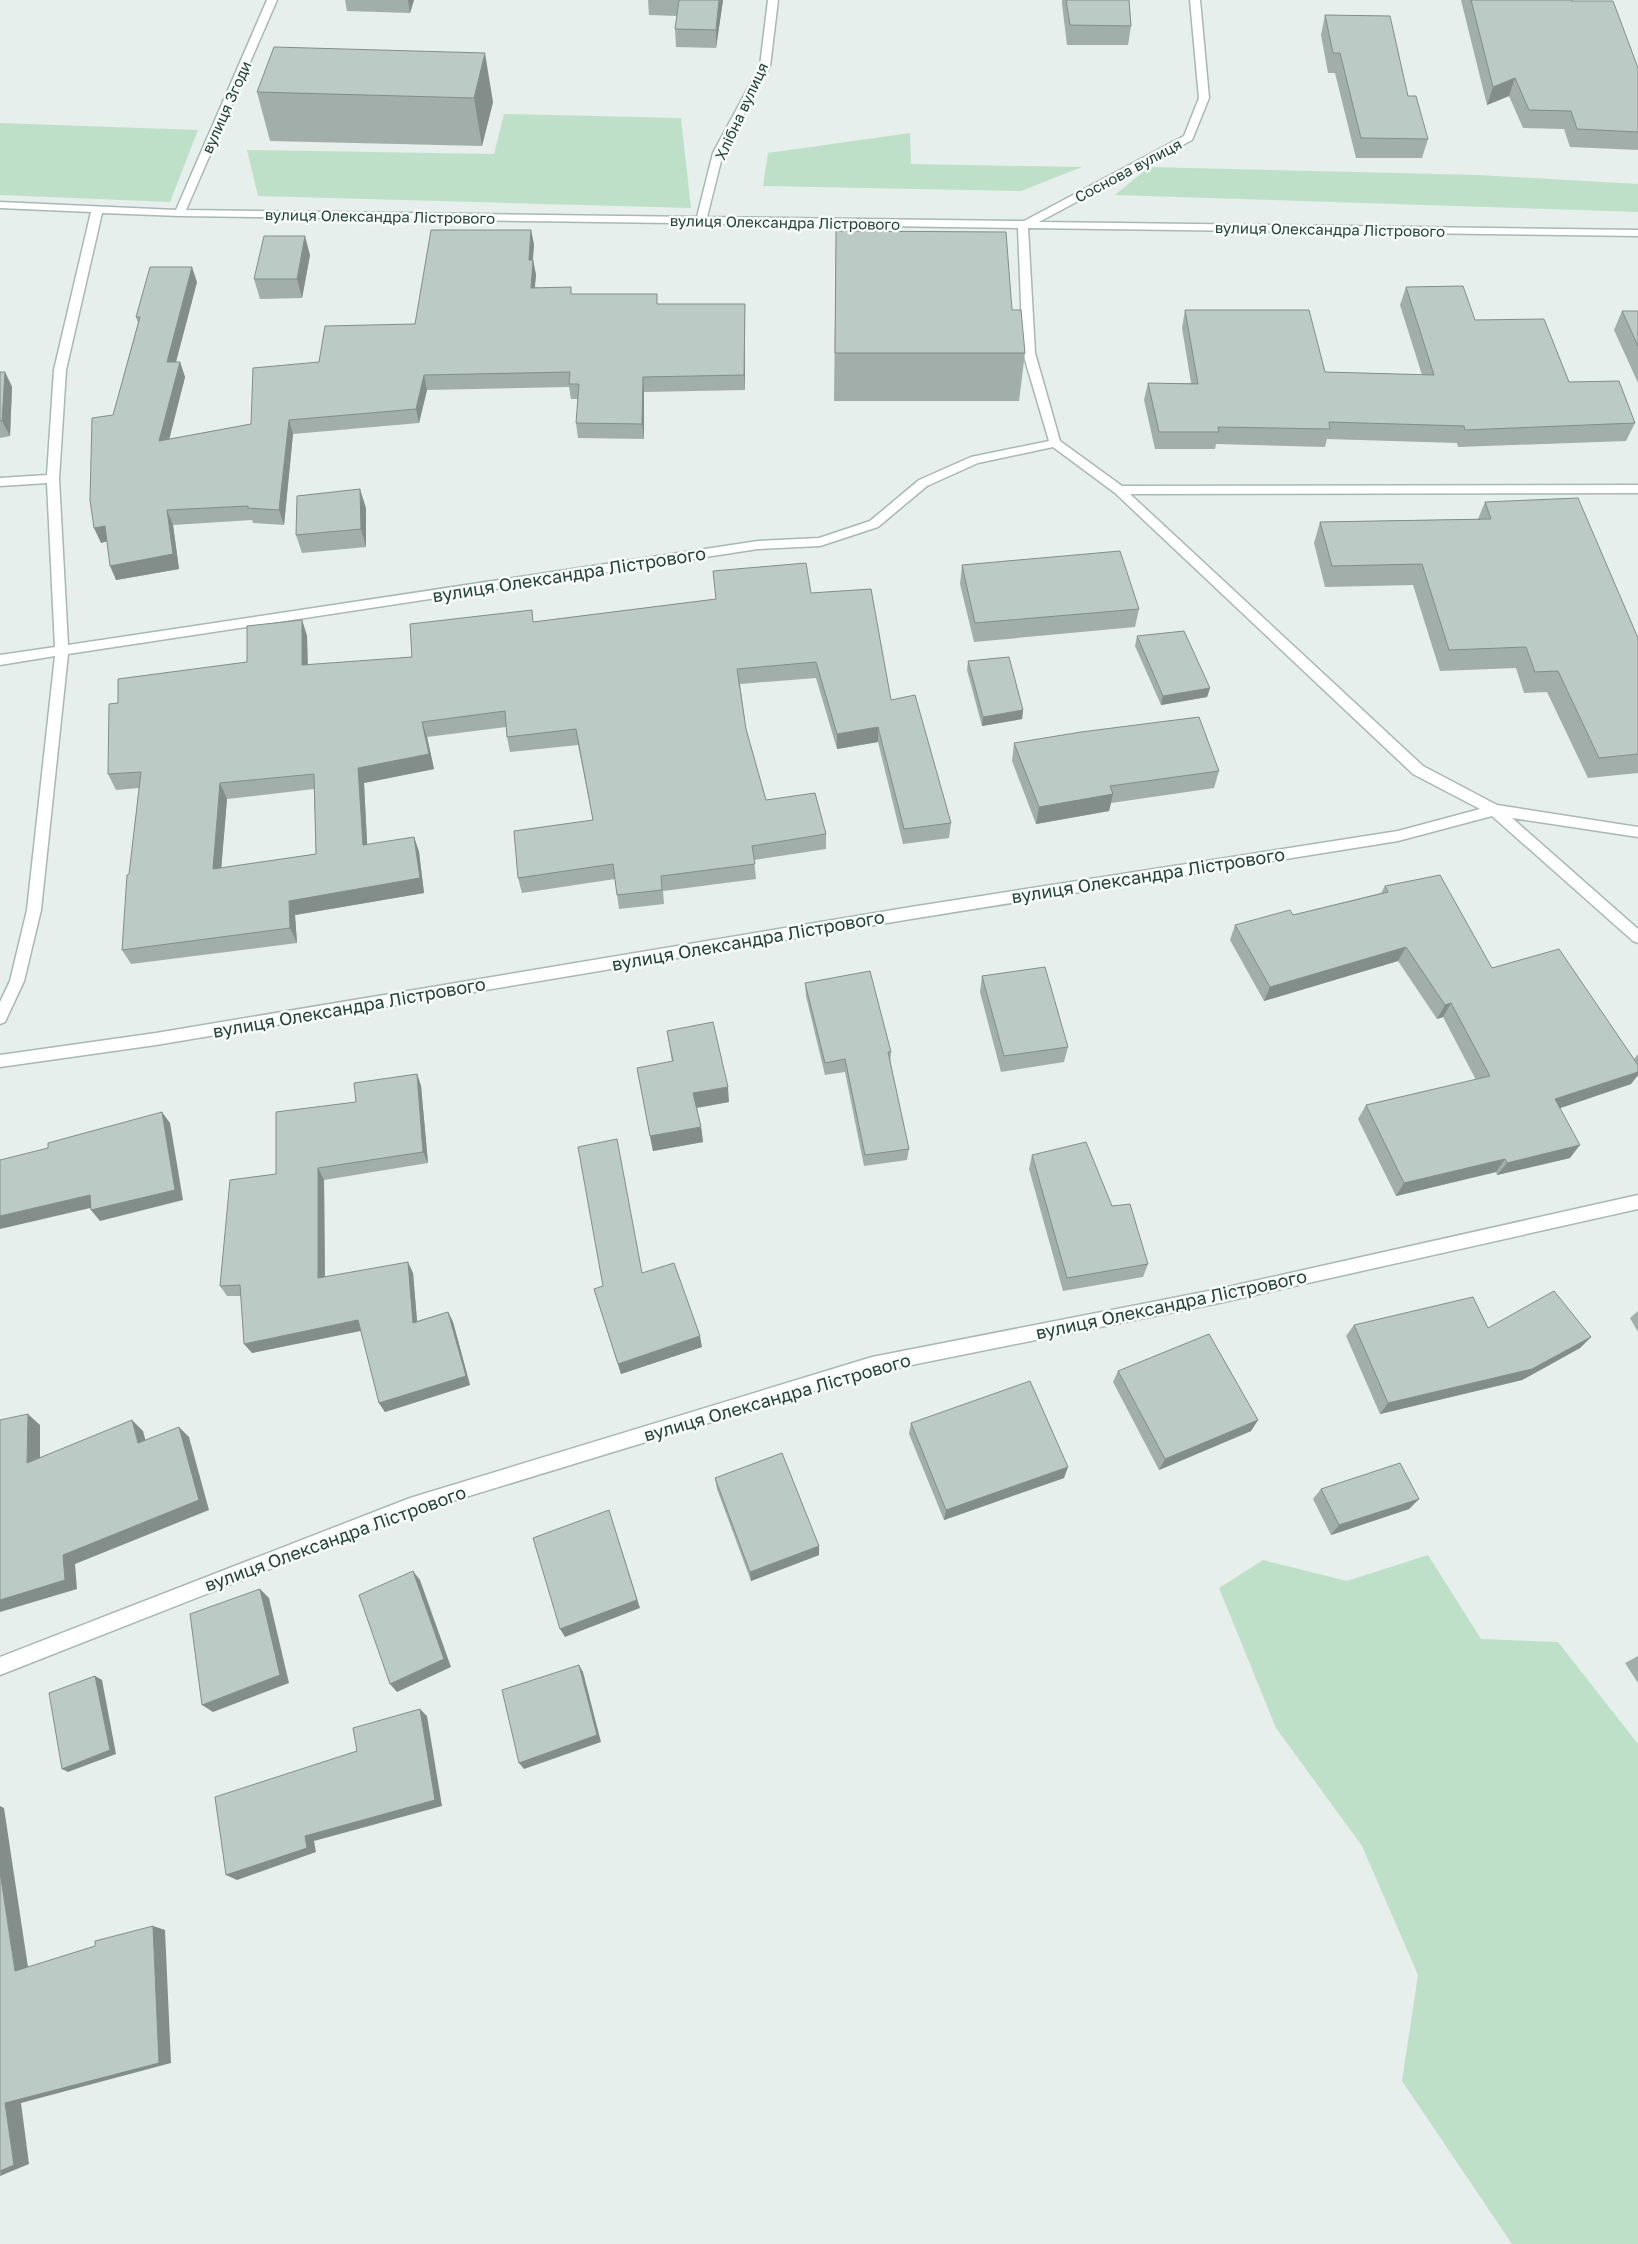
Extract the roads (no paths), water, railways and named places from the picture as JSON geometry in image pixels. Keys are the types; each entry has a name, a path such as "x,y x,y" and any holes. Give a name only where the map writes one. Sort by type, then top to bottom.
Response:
{"street":[{"name":"вулиця Згоди","path":"180,213 272,0"},
{"name":"Хлібна вулиця","path":"701,221 718,153 765,66 774,0"},
{"name":"Соснова вулиця","path":"1023,226 1188,138 1204,98 1195,0"},
{"name":"вулиця Олександра Лістрового","path":"0,205 180,213 1638,233"},
{"path":"0,1018 17,981 34,910 62,651 53,479 60,370 97,210"},
{"path":"1023,226 1029,353 1054,443"},
{"name":"вулиця Олександра Лістрового","path":"0,660 758,546 820,542 874,524 923,483 975,460 1054,443 1118,490 1418,770 1494,810 1638,937"},
{"path":"0,482 53,479"},
{"path":"1118,490 1638,489"},
{"name":"вулиця Олександра Лістрового","path":"0,1061 156,1039 911,913 1398,836 1494,810 1638,832"},
{"name":"вулиця Олександра Лістрового","path":"0,1666 410,1506 872,1365 1219,1296 1638,1202"}]}
